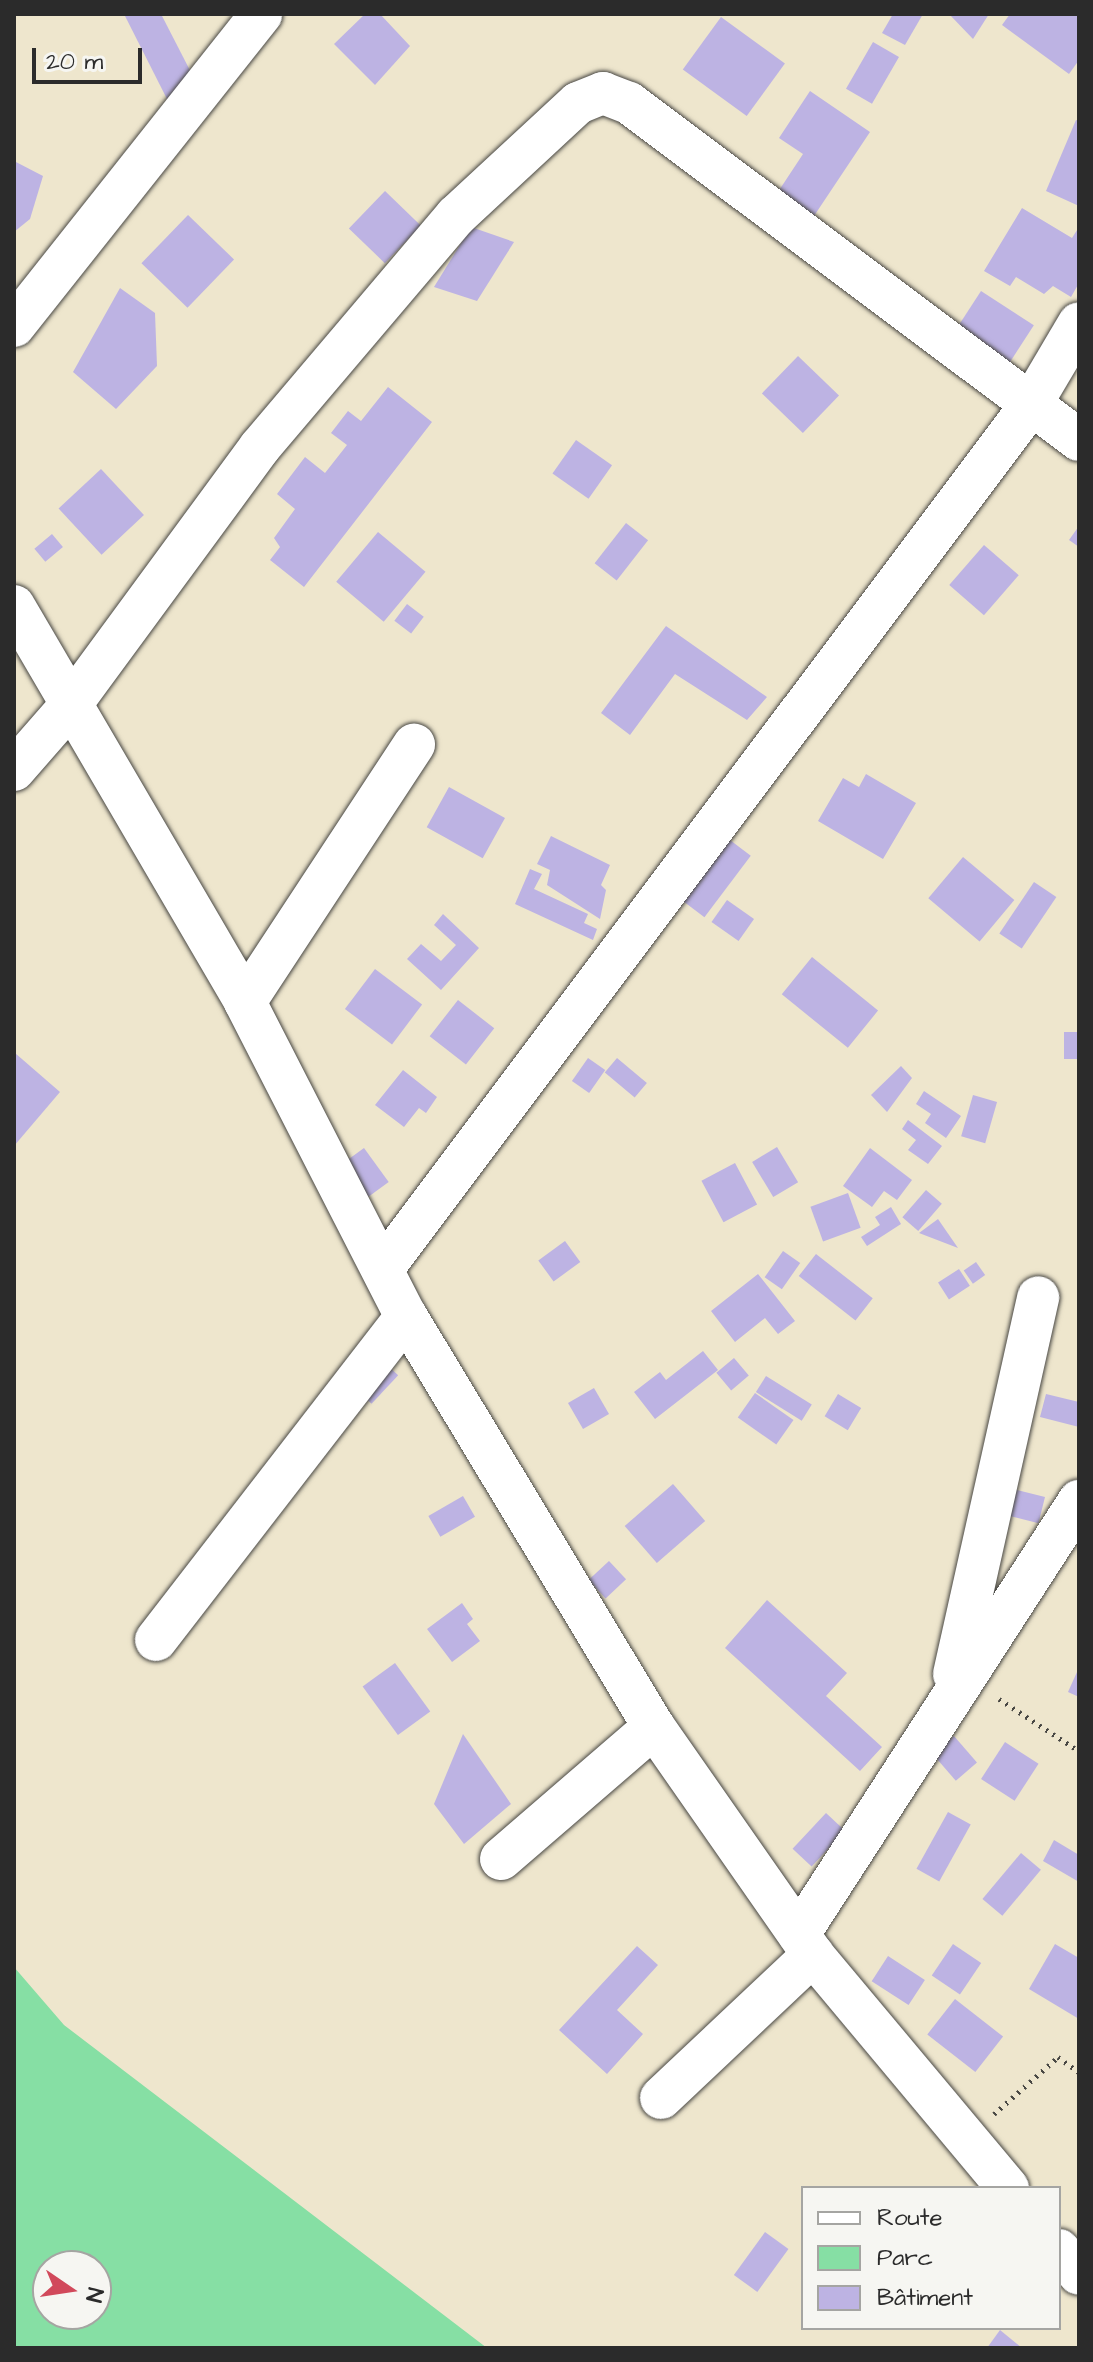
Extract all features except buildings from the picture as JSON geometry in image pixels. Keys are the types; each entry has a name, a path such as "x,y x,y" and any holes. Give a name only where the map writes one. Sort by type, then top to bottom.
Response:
{"street":[{"path":"14,326 261,14"},
{"path":"14,770 69,707 260,447 456,216 578,103 603,93 629,103 1079,440"},
{"path":"384,1267 1030,406 1079,323"},
{"path":"14,606 69,707 245,1002 384,1267 406,1316 654,1727 806,1945 1006,2186"},
{"path":"245,1002 414,745"},
{"path":"956,1689 1038,1297"},
{"path":"156,1640 406,1316"},
{"path":"661,2098 806,1945 956,1689 1079,1501"},
{"path":"501,1859 654,1727"},
{"path":"1061,2252 1079,2274"}],"path":[{"path":"956,1689 1079,1751"},
{"path":"967,2139 1058,2057 1079,2072"}],"green space":[{"path":"14,1967 64,2025 487,2348 14,2348"}]}
